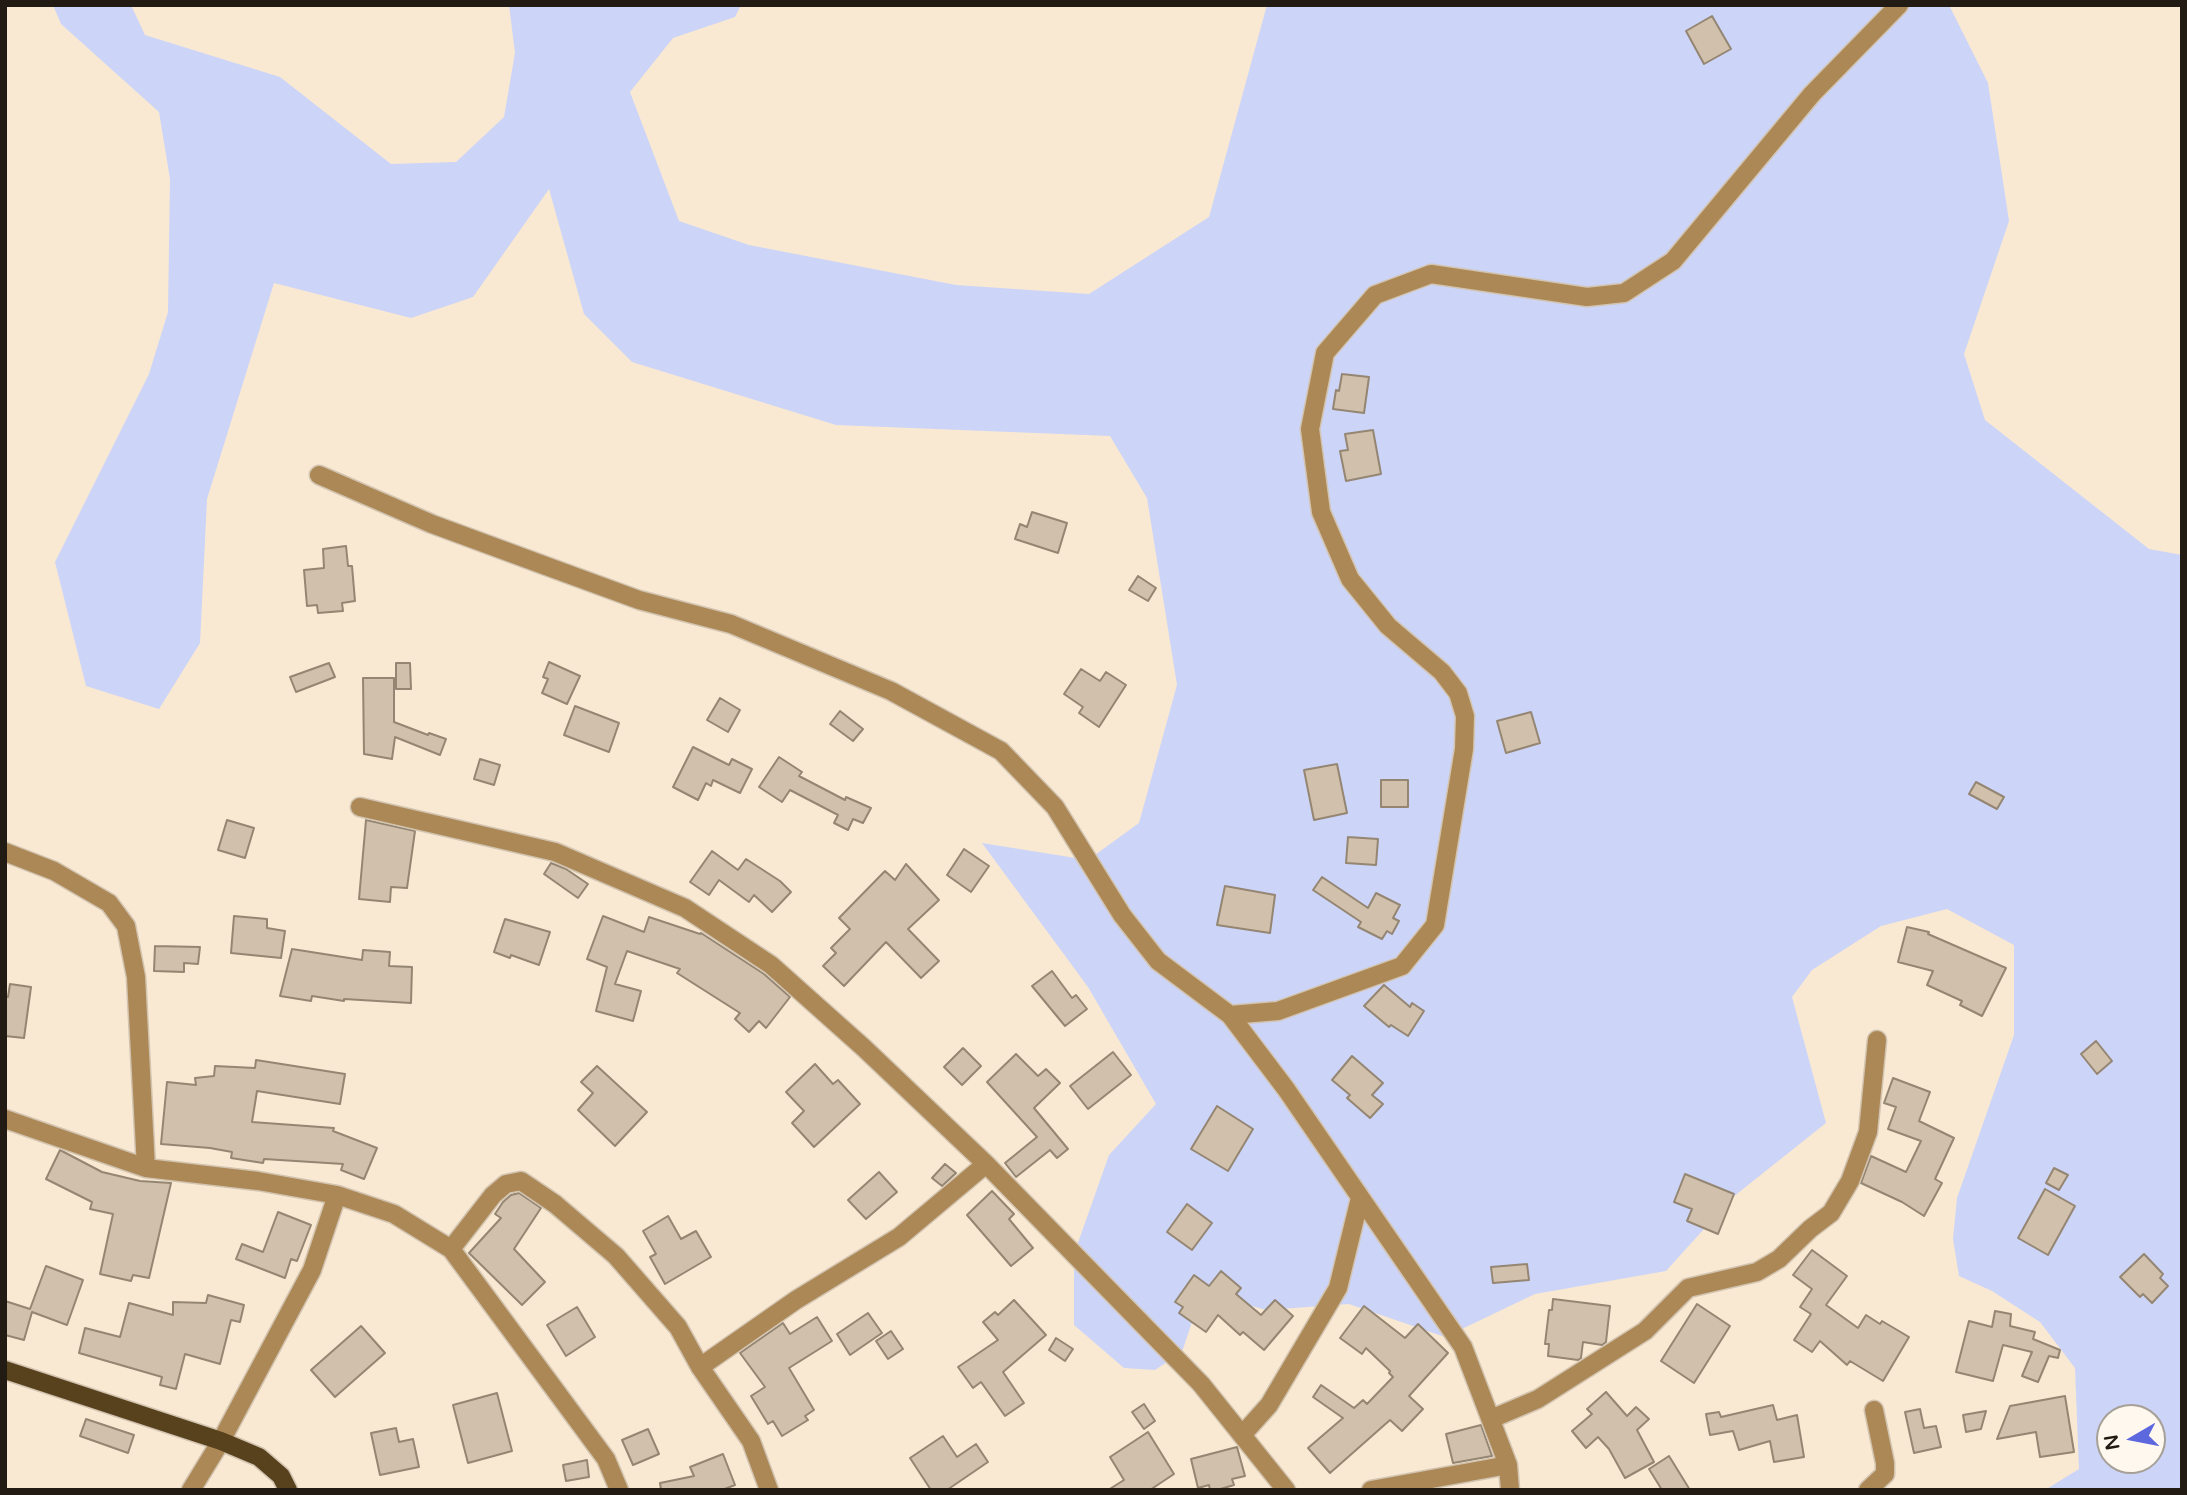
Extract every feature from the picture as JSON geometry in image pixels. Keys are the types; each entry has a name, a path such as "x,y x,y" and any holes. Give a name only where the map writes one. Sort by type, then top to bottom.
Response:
{"main road":[{"path":"5,1370 221,1441 259,1457 281,1476 288,1490"}],"street":[{"path":"1230,1016 1278,1011 1402,966 1435,925 1465,750 1465,716 1458,693 1442,672 1388,626 1350,579 1321,512 1310,429 1325,353 1375,295 1431,274 1587,298 1624,293 1673,261 1812,93 1899,5"},
{"path":"319,475 432,524 569,575 639,600 731,624 891,691 1001,751 1055,807 1122,915 1158,961 1230,1016 1286,1089 1463,1347 1508,1465 1510,1490"},
{"path":"360,807 555,852 685,908 771,965 864,1048 986,1164 1201,1384 1243,1433 1286,1490"},
{"path":"5,852 54,871 108,903 126,926 136,977 146,1168"},
{"path":"1491,1419 1538,1399 1645,1331 1688,1288 1757,1272 1779,1259 1831,1213 1850,1181 1868,1132 1877,1040"},
{"path":"5,1119 146,1168 258,1181 337,1195 394,1214 451,1248 606,1459 619,1490"},
{"path":"700,1367 796,1300 899,1237 986,1164"},
{"path":"451,1248 493,1195 506,1184 521,1181 555,1204 616,1256 678,1327 700,1367 751,1441 769,1490"},
{"path":"191,1490 221,1441 312,1270 337,1195"},
{"path":"1243,1433 1269,1405 1338,1288 1360,1198"},
{"path":"1868,1490 1885,1474 1874,1410"},
{"path":"1371,1490 1508,1465"},
{"path":"203,1471 210,1490"}],"shaded area":[{"path":"53,5 131,5 145,35 280,77 391,164 456,162 504,117 515,53 509,5 741,5 735,17 673,38 630,92 679,221 749,245 956,285 1089,294 1209,217 1267,5 1949,5 1988,83 2009,221 1964,354 1985,420 2149,549 2182,555 2182,1490 2045,1490 2079,1469 2075,1368 2040,1322 1992,1291 1959,1276 1953,1239 1957,1198 2014,1035 2014,945 1947,909 1881,926 1812,970 1792,997 1826,1123 1733,1197 1666,1271 1535,1294 1445,1337 1349,1304 1266,1310 1202,1292 1182,1352 1155,1370 1124,1368 1074,1325 1074,1254 1109,1155 1156,1104 1088,987 982,843 1088,860 1139,823 1177,685 1147,498 1110,436 836,425 632,362 584,314 549,189 473,297 411,318 274,283 207,499 200,643 159,709 86,686 55,562 149,374 168,312 170,179 159,112 61,24"}],"building":[{"path":"1712,16 1731,49 1704,64 1686,31"},
{"path":"1342,374 1369,377 1364,413 1333,409"},
{"path":"1373,430 1381,474 1346,481 1340,451 1348,450 1345,434"},
{"path":"1032,512 1067,523 1058,553 1015,539 1020,524 1027,527"},
{"path":"346,546 348,566 352,566 355,601 342,603 343,611 318,613 317,605 307,606 304,570 324,568 323,549"},
{"path":"1138,576 1156,588 1148,601 1129,590"},
{"path":"549,662 580,676 567,704 542,693 548,679 543,677"},
{"path":"329,663 335,677 296,692 290,677"},
{"path":"396,663 410,663 411,689 396,689"},
{"path":"1081,669 1100,681 1106,672 1126,685 1099,727 1079,713 1083,707 1064,694"},
{"path":"363,678 394,678 394,722 446,739 440,755 395,737 392,759 364,754"},
{"path":"720,698 740,710 728,732 707,720"},
{"path":"575,706 619,723 609,752 564,735"},
{"path":"840,711 863,729 853,741 830,724"},
{"path":"1531,712 1540,743 1506,753 1497,721"},
{"path":"693,747 729,765 732,759 752,769 740,793 713,780 711,786 706,783 698,800 673,787"},
{"path":"779,757 802,772 799,776 845,800 846,797 871,808 863,823 853,819 848,830 834,823 838,815 790,790 782,802 759,787"},
{"path":"480,759 500,765 494,785 474,779"},
{"path":"1337,764 1347,813 1314,820 1304,770"},
{"path":"1381,780 1408,780 1408,807 1381,807"},
{"path":"1976,782 2004,797 1997,809 1969,794"},
{"path":"227,820 254,828 245,858 218,850"},
{"path":"366,820 415,831 407,888 391,887 390,902 359,899"},
{"path":"1348,837 1378,839 1376,865 1346,863"},
{"path":"964,849 989,866 971,892 947,875"},
{"path":"712,851 738,870 746,859 780,881 791,892 772,912 754,895 749,902 719,880 709,895 690,882"},
{"path":"551,863 566,869 588,884 578,898 544,874"},
{"path":"906,864 939,900 908,929 939,961 921,978 886,942 844,986 823,966 836,953 831,948 850,929 839,918 885,871 895,880"},
{"path":"1322,877 1368,908 1376,893 1400,905 1393,918 1399,921 1392,934 1387,931 1382,939 1358,927 1361,922 1313,890"},
{"path":"1225,886 1275,895 1270,933 1217,925"},
{"path":"234,916 267,919 267,928 285,931 281,958 231,953"},
{"path":"603,916 644,932 649,917 701,933 764,974 790,997 766,1028 759,1021 749,1032 735,1019 740,1013 677,973 680,969 627,951 615,984 641,991 633,1021 596,1011 607,967 587,959"},
{"path":"505,919 550,932 539,965 494,952"},
{"path":"1907,927 1929,932 1928,934 2006,968 1982,1016 1960,1005 1962,1001 1927,985 1933,971 1898,962"},
{"path":"155,946 200,947 198,964 184,963 184,972 154,971"},
{"path":"292,949 362,960 363,950 390,952 389,966 412,967 411,1003 344,1001 312,996 311,1001 280,996"},
{"path":"1052,971 1072,998 1076,995 1087,1009 1065,1026 1032,986"},
{"path":"10,984 31,987 24,1038 5,1036 5,996 8,997"},
{"path":"1384,985 1410,1007 1412,1003 1424,1011 1408,1036 1391,1025 1389,1027 1364,1006"},
{"path":"2096,1041 2112,1061 2097,1074 2081,1054"},
{"path":"963,1048 981,1066 962,1085 944,1067"},
{"path":"1113,1052 1131,1075 1088,1109 1070,1086"},
{"path":"1016,1054 1038,1076 1046,1069 1060,1083 1034,1108 1068,1149 1057,1158 1050,1150 1016,1177 1005,1163 1037,1137 987,1082"},
{"path":"1352,1056 1383,1083 1372,1095 1383,1104 1370,1118 1347,1098 1350,1095 1332,1080"},
{"path":"256,1060 345,1074 340,1104 257,1091 252,1122 334,1128 333,1131 377,1148 364,1179 341,1170 343,1164 264,1159 263,1163 231,1158 232,1152 161,1144 167,1082 196,1085 195,1078 214,1076 215,1066 255,1068"},
{"path":"815,1064 833,1084 838,1080 860,1104 814,1147 792,1123 804,1111 786,1092"},
{"path":"597,1066 647,1112 615,1146 578,1110 593,1093 581,1082"},
{"path":"1893,1078 1930,1092 1919,1121 1954,1138 1935,1179 1942,1183 1924,1216 1902,1202 1861,1183 1871,1156 1906,1172 1921,1141 1888,1129 1896,1107 1884,1103"},
{"path":"1217,1106 1253,1129 1228,1171 1191,1149"},
{"path":"60,1150 102,1172 140,1181 171,1183 149,1278 133,1275 131,1281 100,1274 113,1214 90,1209 92,1202 46,1179"},
{"path":"945,1164 956,1173 942,1186 932,1178"},
{"path":"2054,1168 2068,1175 2059,1190 2046,1183"},
{"path":"879,1172 897,1192 866,1219 848,1200"},
{"path":"1685,1174 1734,1194 1718,1234 1687,1221 1692,1209 1674,1202"},
{"path":"2045,1189 2075,1206 2048,1255 2018,1238"},
{"path":"992,1191 1014,1214 1009,1219 1033,1248 1011,1266 967,1215"},
{"path":"519,1193 541,1208 514,1249 545,1282 522,1305 469,1253 501,1218 495,1214 503,1202 511,1195"},
{"path":"1187,1204 1212,1223 1192,1250 1167,1232"},
{"path":"278,1212 311,1225 297,1261 291,1259 285,1278 236,1259 242,1244 263,1252"},
{"path":"668,1216 681,1239 696,1231 711,1257 665,1284 650,1257 656,1254 643,1231"},
{"path":"1812,1250 1847,1276 1826,1305 1858,1328 1866,1315 1909,1337 1883,1381 1850,1361 1847,1365 1820,1341 1812,1352 1794,1340 1811,1314 1800,1307 1812,1289 1793,1275"},
{"path":"2144,1254 2163,1274 2160,1278 2168,1286 2152,1303 2143,1294 2140,1297 2120,1277"},
{"path":"1527,1264 1529,1280 1493,1283 1491,1267"},
{"path":"46,1266 83,1280 67,1325 32,1312 24,1340 5,1335 5,1301 30,1309"},
{"path":"1221,1271 1241,1288 1236,1294 1261,1315 1275,1300 1293,1316 1264,1350 1243,1332 1240,1335 1218,1315 1206,1332 1179,1313 1183,1307 1175,1302 1194,1275 1209,1286"},
{"path":"208,1295 244,1305 240,1322 231,1320 220,1364 185,1354 176,1389 160,1385 162,1377 79,1353 85,1328 120,1337 129,1303 173,1315 173,1302 206,1303"},
{"path":"1553,1299 1610,1306 1606,1342 1602,1345 1583,1342 1581,1358 1578,1360 1548,1356 1549,1344 1545,1344"},
{"path":"1014,1300 1046,1335 1003,1372 1024,1403 1005,1416 981,1382 973,1388 958,1367 998,1340 983,1322 995,1312 998,1315"},
{"path":"1697,1304 1730,1326 1694,1383 1661,1361"},
{"path":"1364,1306 1405,1338 1418,1324 1448,1353 1409,1396 1423,1409 1402,1431 1390,1420 1330,1473 1308,1448 1343,1418 1313,1397 1321,1385 1354,1408 1363,1400 1367,1404 1393,1377 1366,1348 1362,1354 1340,1338"},
{"path":"577,1307 595,1337 566,1356 547,1325"},
{"path":"1995,1311 2011,1314 2010,1326 2035,1332 2033,1339 2060,1350 2058,1358 2049,1356 2038,1382 2022,1376 2032,1352 2003,1345 1993,1381 1956,1372 1969,1321 1992,1327"},
{"path":"868,1313 882,1333 850,1355 837,1334"},
{"path":"817,1317 832,1341 789,1368 814,1410 805,1416 808,1420 782,1436 773,1421 768,1424 751,1396 765,1387 740,1353 783,1323 790,1334"},
{"path":"361,1326 385,1353 335,1397 311,1370"},
{"path":"891,1331 903,1349 888,1359 876,1341"},
{"path":"1056,1338 1073,1349 1065,1361 1049,1350"},
{"path":"1606,1392 1627,1416 1636,1407 1649,1419 1637,1430 1654,1462 1625,1478 1609,1449 1598,1437 1586,1448 1572,1431 1592,1414 1587,1409"},
{"path":"497,1393 512,1451 468,1463 453,1405"},
{"path":"2065,1396 2074,1452 2040,1457 2036,1432 1997,1439 2010,1406"},
{"path":"1144,1404 1155,1421 1144,1429 1132,1412"},
{"path":"1773,1405 1777,1420 1797,1415 1804,1457 1774,1462 1770,1441 1739,1450 1733,1431 1710,1435 1706,1414 1719,1412 1721,1417"},
{"path":"1920,1409 1924,1428 1936,1426 1941,1447 1914,1453 1905,1412"},
{"path":"1986,1411 1981,1429 1966,1432 1963,1415"},
{"path":"86,1419 134,1435 128,1453 80,1436"},
{"path":"1481,1425 1492,1456 1453,1463 1446,1434"},
{"path":"396,1428 399,1442 413,1439 419,1467 380,1475 371,1433"},
{"path":"648,1429 659,1454 633,1465 622,1440"},
{"path":"1148,1432 1174,1474 1150,1490 1108,1490 1124,1480 1110,1457"},
{"path":"943,1436 957,1457 976,1444 988,1462 947,1490 931,1490 910,1458"},
{"path":"1237,1447 1245,1476 1232,1479 1234,1485 1217,1490 1210,1490 1209,1485 1198,1488 1191,1459"},
{"path":"723,1454 735,1485 722,1490 661,1490 660,1483 694,1476 690,1467"},
{"path":"1669,1456 1690,1490 1662,1490 1649,1469"},
{"path":"587,1460 589,1477 566,1481 563,1465"}]}
